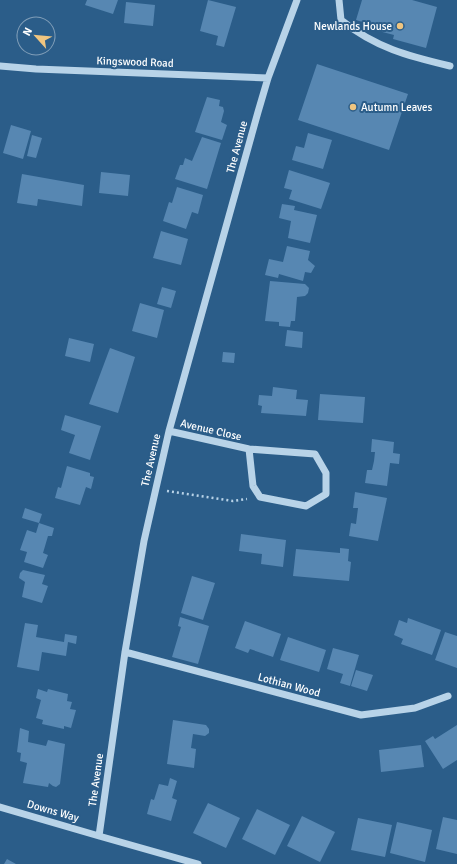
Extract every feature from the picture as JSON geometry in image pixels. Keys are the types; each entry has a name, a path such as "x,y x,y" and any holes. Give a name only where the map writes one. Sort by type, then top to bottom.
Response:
{"street":[{"name":"The Avenue","path":"99,836 125,652 144,541 169,431 268,78 297,0"},
{"path":"339,0 341,20 360,34 399,53 450,66"},
{"name":"Kingswood Road","path":"0,66 36,70 268,78"},
{"name":"Avenue Close","path":"169,431 249,449 315,454 326,473 326,494 306,506 260,497 253,486 249,449"},
{"name":"Lothian Wood","path":"125,652 361,715 415,708 448,696"},
{"name":"Downs Way","path":"0,807 99,836"},
{"path":"99,836 198,864"}],"path":[{"path":"156,489 233,501 260,497"}],"building":[{"path":"87,0 118,0 113,14 85,5"},
{"path":"208,0 236,7 224,47 216,45 218,36 200,31"},
{"name":"Newlands House","path":"362,0 412,0 437,7 426,48 393,39 394,35 367,28 369,24 356,20"},
{"path":"126,2 155,5 153,26 124,23"},
{"name":"Autumn Leaves","path":"317,64 408,94 389,150 298,120"},
{"path":"207,97 220,100 219,106 223,107 224,111 221,122 227,125 222,140 195,132"},
{"path":"11,125 31,131 23,159 3,153"},
{"path":"308,133 332,140 323,169 292,160 296,146 304,148"},
{"path":"32,135 42,138 36,158 27,156"},
{"path":"202,137 221,143 207,189 175,179 180,165 183,165 185,158 192,161"},
{"path":"289,170 330,183 321,209 289,199 292,190 284,188"},
{"path":"101,172 130,175 128,196 99,193"},
{"path":"22,174 84,185 82,206 38,199 37,206 17,203"},
{"path":"177,187 203,195 198,214 192,212 186,229 163,221 169,202 172,203"},
{"path":"282,204 295,206 294,210 317,215 310,243 288,238 291,221 279,218"},
{"path":"161,231 188,239 181,265 153,258"},
{"path":"287,246 310,251 308,260 315,266 311,273 305,272 303,281 279,274 278,278 265,275 269,259 283,262"},
{"path":"270,281 305,284 309,288 308,293 305,296 297,297 295,321 291,321 290,327 279,326 279,322 265,321"},
{"path":"162,287 176,291 171,308 157,304"},
{"path":"140,303 164,310 157,338 132,331"},
{"path":"287,330 303,332 302,348 285,346"},
{"path":"69,338 94,344 90,362 65,356"},
{"path":"110,348 135,357 118,413 89,404"},
{"path":"223,352 235,353 234,363 222,362"},
{"path":"273,387 297,390 296,399 308,400 306,416 261,413 262,406 258,405 259,395 272,396"},
{"path":"320,394 365,397 363,423 318,420"},
{"path":"65,415 101,426 90,460 69,453 75,435 61,430"},
{"path":"372,439 394,442 393,453 400,454 399,464 390,463 387,486 365,483 367,470 372,470 374,461 375,452 371,452"},
{"path":"67,466 90,473 90,476 94,477 91,489 86,487 80,505 55,498 58,487 61,488"},
{"path":"355,492 387,498 378,541 349,536 351,523 356,524 358,508 353,508"},
{"path":"25,508 42,514 39,523 22,518"},
{"path":"39,523 54,528 52,536 48,536 43,553 48,555 43,568 24,562 27,552 20,550 27,530 36,533"},
{"path":"241,534 286,540 283,567 261,564 262,554 239,551"},
{"path":"340,548 349,549 348,561 351,562 349,581 293,576 296,549 340,553"},
{"path":"23,570 45,575 42,584 48,586 42,603 22,597 25,582 19,578 20,573"},
{"path":"192,576 215,583 203,620 181,613"},
{"path":"180,617 209,626 198,664 172,657 181,627 178,626"},
{"path":"408,618 441,630 432,655 401,644 403,639 394,635 399,620 407,623"},
{"path":"245,621 281,634 273,657 250,649 248,653 235,648"},
{"path":"25,623 38,625 36,637 64,642 65,634 77,636 76,644 68,642 66,656 42,652 39,671 17,667"},
{"path":"445,632 457,636 457,668 435,660"},
{"path":"288,637 326,650 319,672 280,660"},
{"path":"333,648 359,655 350,686 340,683 343,674 327,669"},
{"path":"356,670 373,675 367,691 351,686"},
{"path":"38,689 47,692 48,689 68,694 67,701 72,702 70,709 76,710 71,728 64,726 64,729 42,724 43,720 36,718 41,700 36,698"},
{"path":"173,720 206,725 209,729 209,733 205,736 193,734 191,748 196,749 194,768 167,764"},
{"path":"457,725 457,760 443,769 425,741 433,736 435,739"},
{"path":"20,728 29,731 28,742 46,746 48,740 65,744 60,784 56,787 49,783 48,787 23,783 27,763 20,761 21,753 17,752"},
{"path":"421,745 424,767 381,772 379,750"},
{"path":"170,778 177,781 172,798 177,800 171,821 147,814 151,799 154,800 159,784 168,786"},
{"path":"208,803 240,818 226,848 193,833"},
{"path":"257,809 290,825 275,855 242,839"},
{"path":"302,816 335,832 320,862 287,846"},
{"path":"443,817 457,820 457,854 436,849"},
{"path":"358,818 392,825 385,857 351,850"},
{"path":"397,822 432,830 425,862 390,853"},
{"path":"7,859 16,864 4,864"}],"place":[{"name":"Newlands House","path":"400,26"},
{"name":"Autumn Leaves","path":"353,107"}]}
